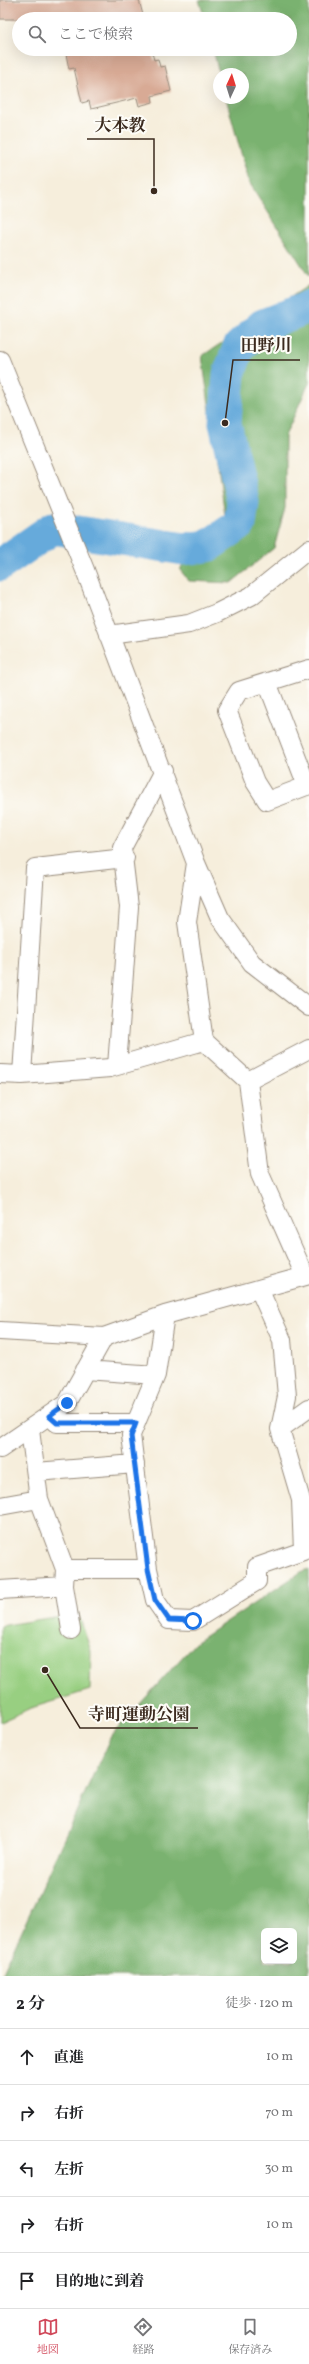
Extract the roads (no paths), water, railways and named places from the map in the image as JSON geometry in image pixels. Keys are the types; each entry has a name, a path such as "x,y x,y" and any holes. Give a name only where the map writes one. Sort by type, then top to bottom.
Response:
{"street":[{"path":"0,360 163,771 196,863 220,918 252,963 309,1007"},
{"path":"109,635 189,624 217,613 251,596 309,549"},
{"path":"267,682 308,785 267,801 255,782 227,710 240,691 267,682 309,669"},
{"path":"117,1066 129,907 125,858 122,848 163,771"},
{"path":"22,1075 35,868 125,858"},
{"path":"0,1331 104,1337 165,1315 307,1276 260,1174 248,1081 204,1041 187,922 196,863"},
{"path":"0,1074 22,1075 117,1066 204,1041"},
{"path":"248,1081 309,1049"},
{"path":"165,1315 156,1374 131,1436 148,1569 155,1600 169,1620 193,1621 256,1581 256,1567 302,1551 301,1500 280,1429 287,1396 282,1340 259,1289"},
{"path":"0,1449 30,1430 67,1403 104,1337"},
{"path":"85,1370 156,1374"},
{"path":"280,1429 309,1408"},
{"path":"49,1416 57,1423 136,1423"},
{"path":"30,1430 39,1499 65,1577 71,1630"},
{"path":"36,1472 135,1464"},
{"path":"0,1506 39,1499"},
{"path":"0,1590 65,1577 148,1569"}],"waterway":[{"path":"0,565 53,528 184,549 208,546 240,524 243,502 225,423 229,374 239,347 263,325 309,307"}],"place":[{"name":"大本教","path":"154,191"},
{"name":"田野川","path":"225,423"},
{"name":"寺町運動公園","path":"45,1670"}]}
